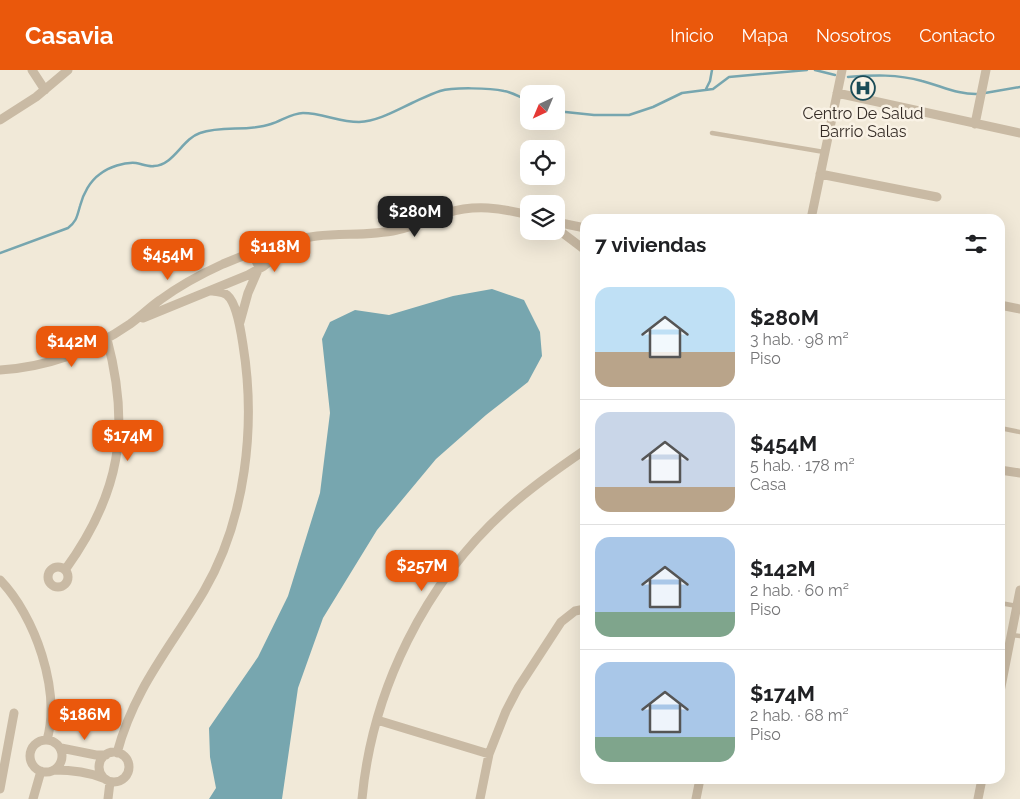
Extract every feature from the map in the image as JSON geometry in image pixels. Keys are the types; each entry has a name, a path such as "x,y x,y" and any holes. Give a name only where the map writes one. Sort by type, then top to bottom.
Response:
{"street":[{"path":"0,120 45,90 68,70"},
{"path":"812,214 842,70"},
{"path":"975,124 986,70"},
{"path":"32,72 45,90"},
{"path":"837,94 1020,133"},
{"path":"820,174 937,197"},
{"path":"0,370 40,366 82,351 107,339 160,300 194,278 246,256 300,239 315,236 372,234 395,231 448,213 477,207 504,208 520,212"},
{"path":"565,224 580,227"},
{"path":"565,235 580,246"},
{"path":"131,323 213,291 258,270 300,239"},
{"path":"240,325 248,292 258,270 255,259 246,256"},
{"path":"194,278 192,284 194,290 202,295"},
{"path":"117,753 127,720 143,685 205,588 218,561 235,512 243,478 249,396 240,325 230,298 221,292 213,291"},
{"path":"1005,306 1020,309"},
{"path":"64,570 83,545 97,518 108,490 116,460 119,399 115,368 107,339"},
{"path":"362,799 364,774 377,720 396,665 425,609 457,564 505,511 543,479 580,453"},
{"path":"1005,471 1020,473"},
{"path":"0,580 22,609 32,630 46,673 51,714 47,740"},
{"path":"1005,674 1016,636 1017,606 1020,593"},
{"path":"480,799 489,754 506,711 518,688 562,622 575,611 580,610"},
{"path":"0,789 2,768 14,713"},
{"path":"377,720 489,754"},
{"path":"47,740 61,748 96,755 117,753 121,754 128,761 129,771 120,781 107,780 92,774 54,770 41,771 36,769 30,761 31,750 37,742 47,740"},
{"path":"54,770 61,763 61,748"},
{"path":"106,755 100,763 100,773 107,780 108,799"},
{"path":"33,799 41,771"},
{"path":"696,799 699,784"},
{"path":"978,799 981,784"}],"lane":[{"path":"712,132 824,152"},
{"path":"1005,429 1020,432"},
{"path":"1005,604 1017,606"}],"water":[{"path":"492,289 524,300 540,332 542,356 528,382 486,415 436,459 377,530 323,618 298,688 282,799 209,799 216,788 210,757 209,728 258,657 288,596 320,493 330,413 322,339 330,322 355,310 389,315 453,296"}],"waterway":[{"path":"706,89 712,70"},
{"path":"565,112 594,115 629,115 653,107 682,93 713,89 729,77 807,70"},
{"path":"815,70 835,75"},
{"path":"848,77 904,77 957,92 979,94"},
{"path":"985,93 1020,87"},
{"path":"0,253 68,228 76,218 87,188 104,171 127,163 148,166 161,165 200,133 217,129 253,128 275,123 295,114 303,113 317,114 352,122 373,120 437,92 454,89 498,90 520,97"}],"place":[{"name":"Centro De Salud Barrio Salas","path":"863,88"}]}
